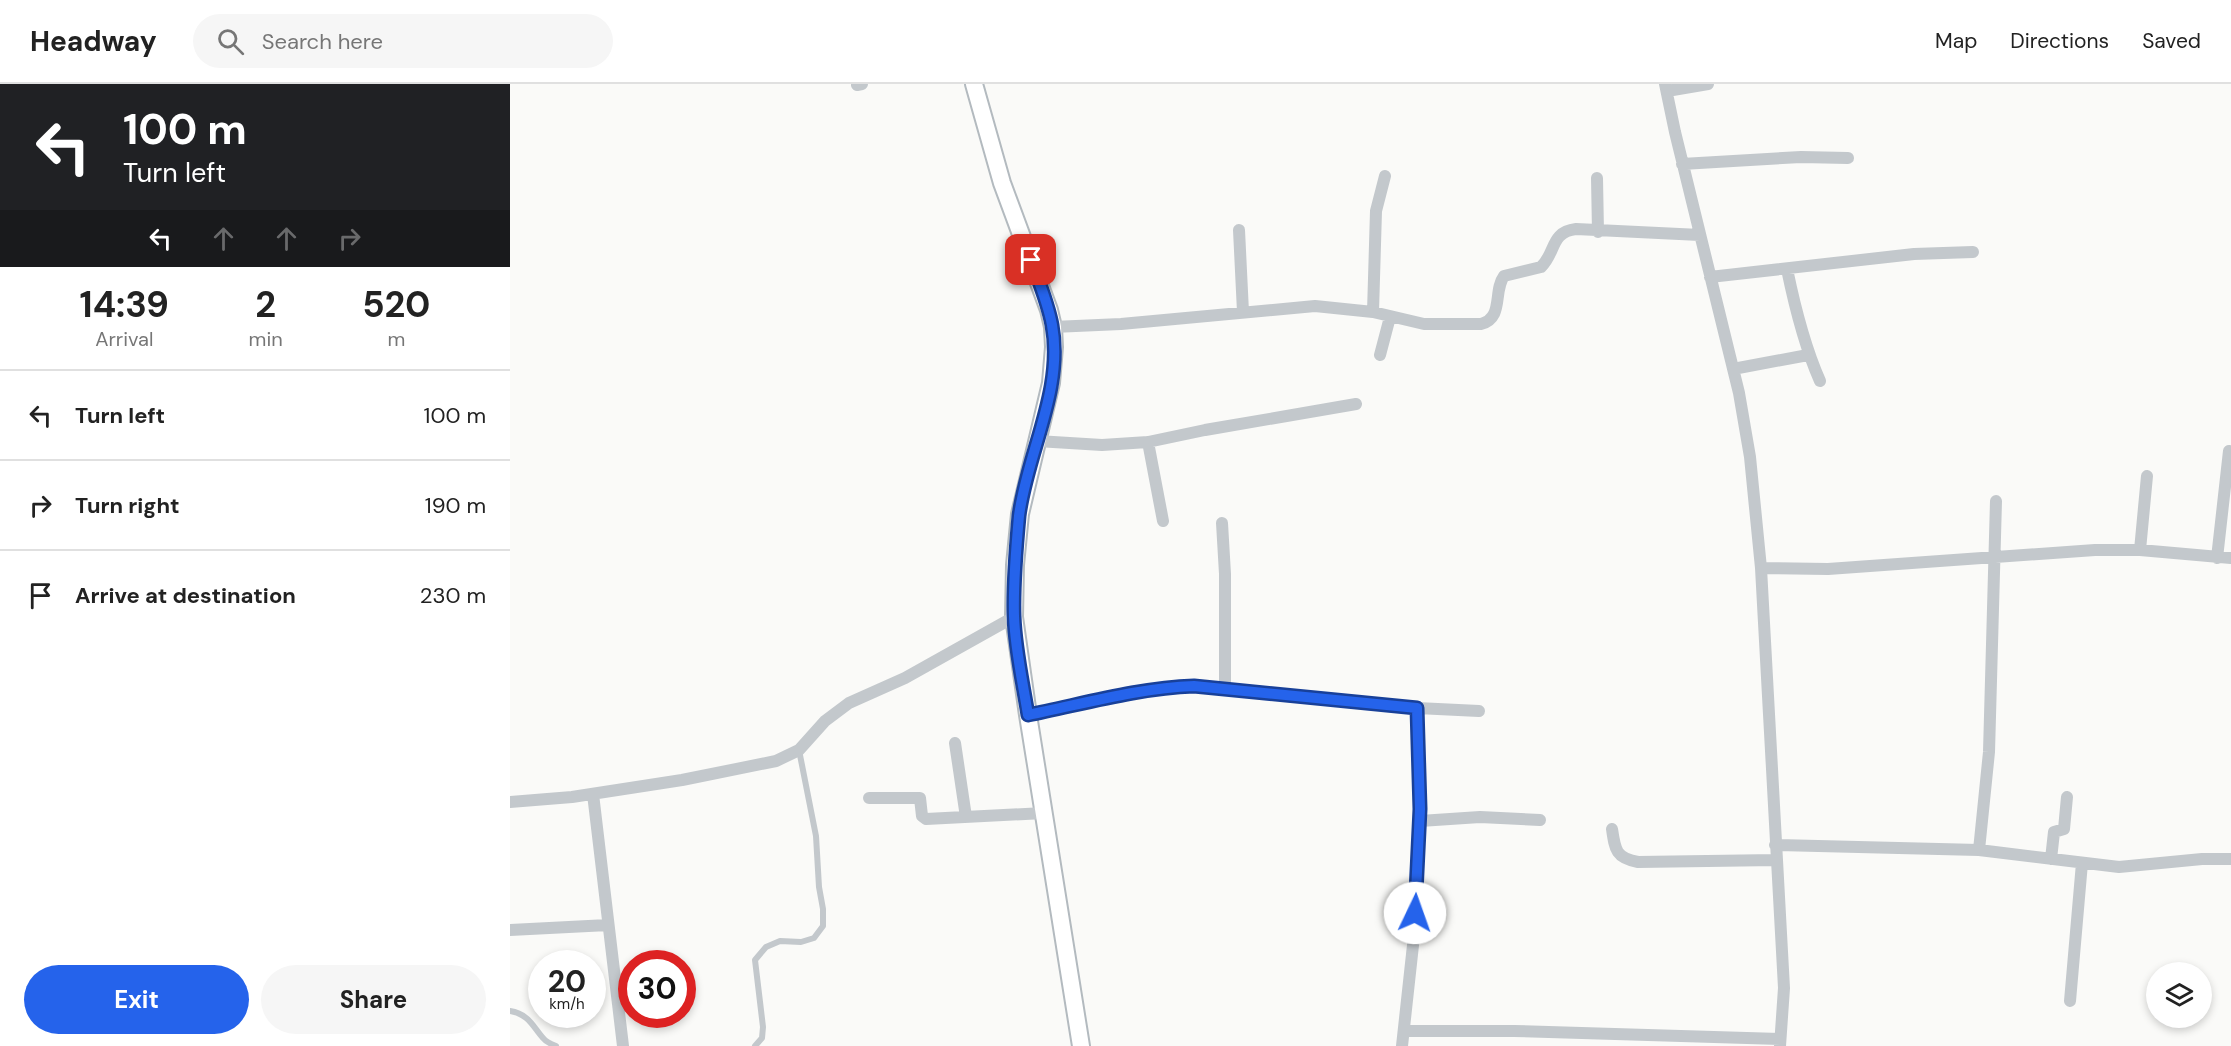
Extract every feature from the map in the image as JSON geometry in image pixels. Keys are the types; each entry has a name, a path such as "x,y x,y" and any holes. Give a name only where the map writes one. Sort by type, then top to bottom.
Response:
{"main road":[{"path":"974,84 1002,183 1045,297 1053,327 1053,363 1020,514 1015,565 1014,617 1080,1046"}],"street":[{"path":"857,85 862,84"},
{"path":"1404,1031 1514,1031 1780,1043 1784,988 1761,568 1750,457 1739,393 1682,164 1666,88 1708,84"},
{"path":"1682,164 1801,157 1848,158"},
{"path":"1373,312 1376,211 1385,176"},
{"path":"1597,178 1598,232"},
{"path":"1053,327 1122,324 1315,306 1373,312 1424,324 1460,325 1488,322 1496,311 1500,282 1504,276 1541,267 1556,240 1564,232 1576,229 1598,232 1700,235"},
{"path":"1239,230 1243,312"},
{"path":"1710,277 1914,254 1973,252"},
{"path":"1787,269 1797,318 1808,355 1820,381"},
{"path":"1380,355 1390,317"},
{"path":"1733,369 1808,355"},
{"path":"1037,441 1101,445 1148,442 1356,404"},
{"path":"1148,442 1163,521"},
{"path":"2217,558 2229,451"},
{"path":"2140,550 2147,476"},
{"path":"1979,850 1989,752 1996,501"},
{"path":"1222,523 1225,574 1225,688"},
{"path":"1761,568 1828,569 2095,550 2140,550 2231,558"},
{"path":"510,802 593,794 682,780 776,761 799,750 825,721 849,703 905,678 1014,617"},
{"path":"1028,715 1167,687 1194,686 1417,708 1479,711"},
{"path":"1402,1046 1414,936 1419,821 1417,708"},
{"path":"955,743 966,817"},
{"path":"593,794 623,1046"},
{"path":"869,798 914,796 920,798 922,816 926,819 1044,813"},
{"path":"2051,860 2054,832 2064,829 2067,797"},
{"path":"1419,821 1480,817 1540,820"},
{"path":"1612,830 1618,854 1626,860 1776,860"},
{"path":"1775,845 1979,850 2119,867 2202,859 2231,859"},
{"path":"2070,1001 2082,862"},
{"path":"510,930 608,925"}],"lane":[{"path":"755,1046 762,1038 763,1026 755,960 766,947 780,941 801,942 814,938 823,926 816,836 799,750"},
{"path":"510,1011 534,1023 544,1040 555,1046"}],"route":[{"path":"1031,260 1049,310 1054,347 1051,383 1020,514 1015,565 1014,617 1028,715 1167,687 1194,686 1417,708 1420,809 1415,913"}]}
